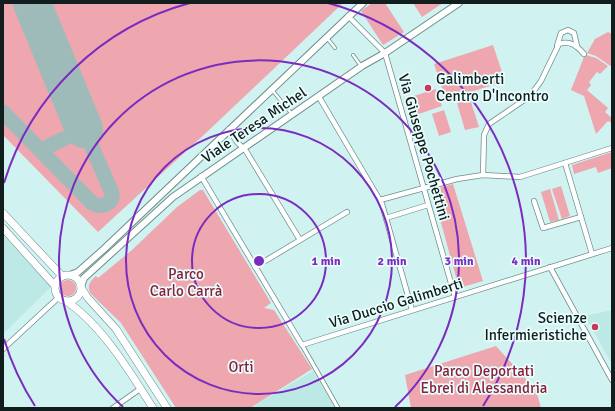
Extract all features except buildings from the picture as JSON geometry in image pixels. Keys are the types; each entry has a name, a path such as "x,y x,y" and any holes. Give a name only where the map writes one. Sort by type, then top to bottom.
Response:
{"main road":[{"path":"3,212 62,276"},
{"path":"3,228 55,286 59,297 79,309 105,339 126,365 152,408"},
{"path":"55,286 62,276 70,275 78,279 89,300 116,329 167,408"},
{"path":"66,301 77,298 80,294 81,287"}],"street":[{"name":"Viale Teresa Michel","path":"70,275 78,272 104,249 363,3"},
{"name":"Viale Teresa Michel","path":"81,287 84,278 173,197 201,176 362,66 385,53 459,3"},
{"name":"Via Giuseppe Pochettini","path":"348,16 385,53 456,297"},
{"path":"483,175 484,135 489,124 530,96 541,81 557,46 560,33 568,30 574,33 576,43 584,54"},
{"path":"557,46 561,43 569,43 580,49"},
{"path":"319,96 380,200 412,310"},
{"path":"229,129 237,142 243,148 300,240"},
{"path":"380,200 457,179 483,175 520,177 612,148"},
{"path":"565,163 592,254"},
{"path":"201,176 338,408"},
{"path":"534,201 543,228 581,217"},
{"path":"386,218 428,205"},
{"path":"255,267 347,212"},
{"name":"Via Duccio Galimberti","path":"302,345 612,248"},
{"path":"550,267 612,380"},
{"path":"3,349 59,297"},
{"path":"113,408 140,389"}],"lane":[{"path":"326,38 335,48"},
{"path":"353,55 362,66"},
{"path":"272,89 293,114"}],"shaded area":[{"path":"4,236 51,287 3,334 3,237"},
{"path":"612,310 612,364 585,316"},
{"path":"313,371 335,408 252,407"}],"green space":[{"path":"3,3 343,3 208,131 98,232 3,135"},
{"path":"372,3 385,3 404,32 383,45 361,11"},
{"path":"413,3 443,3 422,17"},
{"path":"608,32 612,34 612,67 596,56 587,53 595,39"},
{"path":"493,45 505,81 446,100 434,64"},
{"path":"586,55 596,58 608,66 600,74 597,72 589,82 591,85 587,90 608,108 605,112 612,118 612,123 608,121 596,134 584,96 571,90"},
{"path":"436,89 442,106 410,117 404,99"},
{"path":"470,99 479,127 465,130 457,103"},
{"path":"444,110 451,132 439,136 432,114"},
{"path":"612,152 612,168 598,173 596,167 574,174 572,165"},
{"path":"453,184 483,281 459,288 432,190"},
{"path":"561,186 570,216 562,219 552,189"},
{"path":"550,189 559,220 550,222 541,192"},
{"name":"Parco Carlo Carrà","path":"200,190 203,190 271,303 264,308 274,310 312,369 250,408 176,408 121,323 91,294 89,289 90,282 96,276 98,278 132,250 177,207"},
{"path":"68,280 74,282 76,288 74,294 68,296 62,294 60,288 62,282"},
{"name":"Parco Deportati Ebrei di Alessandria","path":"496,346 536,390 541,408 411,408 405,375"}],"taxiway":[{"path":"3,112 92,203 99,205 109,203 112,193 84,129 41,150"}],"runway":[{"path":"32,3 84,129"}],"place":[{"name":"Galimberti Centro D'Incontro","path":"428,88"},
{"name":"Scienze Infermieristiche","path":"595,327"}],"park label":[{"name":"Orti","path":"241,367"}]}
